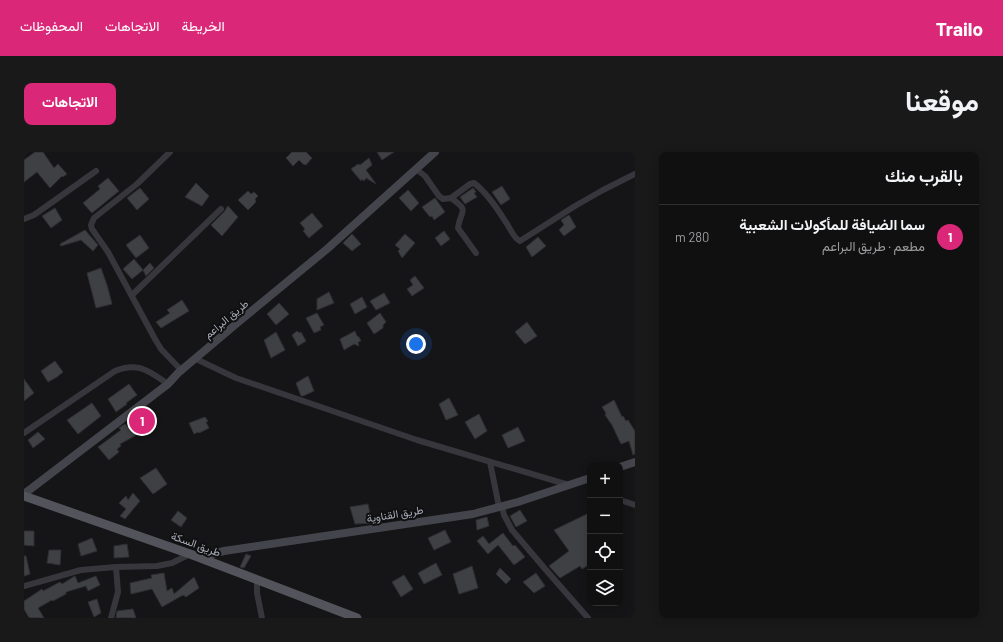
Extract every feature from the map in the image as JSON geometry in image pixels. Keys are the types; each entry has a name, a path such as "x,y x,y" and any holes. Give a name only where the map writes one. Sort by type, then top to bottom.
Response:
{"main road":[{"name":"طريق السكة","path":"24,495 258,579 357,618"}],"street":[{"path":"170,152 137,184 94,218 91,225 132,295 147,327 161,348 182,371"},
{"name":"طريق البراعم","path":"24,495 168,384 247,314 327,249 435,152"},
{"path":"416,169 425,176 439,196 446,199 451,198 470,184 474,183 481,189 505,220 516,238 520,241 575,206 635,174"},
{"path":"24,219 34,215 96,171"},
{"path":"451,198 458,203 463,210 458,228 476,253"},
{"path":"132,295 221,209"},
{"path":"196,359 236,378 274,392 417,440 569,485"},
{"path":"24,433 123,367 135,367 148,370 168,384"},
{"path":"490,462 500,506 512,530 588,618"},
{"path":"623,466 635,462"},
{"name":"طريق القناوية","path":"201,558 224,551 473,514 587,479"},
{"path":"623,501 635,505"},
{"path":"24,586 81,570 157,566 172,563 190,554"},
{"path":"111,618 118,592 116,567"},
{"path":"258,579 257,593 262,618"}],"building":[{"path":"35,152 43,152 54,168 58,164 67,174 63,177 62,176 50,188 37,172 24,182 24,160"},
{"path":"292,152 306,152 312,158 306,165 299,160 293,166 286,158"},
{"path":"377,152 394,152 382,160"},
{"path":"369,158 372,165 366,170 376,184 366,178 364,181 362,179 361,181 351,169 358,164 360,165"},
{"path":"108,178 119,191 92,213 83,203 100,189 98,186"},
{"path":"196,183 209,196 202,206 185,197"},
{"path":"502,186 510,199 501,205 492,192"},
{"path":"140,188 149,199 137,210 127,198"},
{"path":"473,188 477,197 465,204 460,197"},
{"path":"408,190 419,203 411,211 399,198"},
{"path":"248,191 251,194 254,192 258,196 255,199 256,202 248,210 238,200"},
{"path":"435,198 445,212 434,220 432,216 430,217 422,207"},
{"path":"228,206 238,217 222,236 211,225"},
{"path":"55,208 62,220 51,228 42,216"},
{"path":"312,213 323,226 309,238 303,231 305,229 300,223"},
{"path":"569,215 576,227 564,236 559,230 564,225 561,220"},
{"path":"85,230 98,245 93,251 81,240 61,246 60,244"},
{"path":"444,231 450,239 441,246 435,238"},
{"path":"352,234 361,244 352,251 343,243"},
{"path":"405,234 415,243 402,258 398,251 400,249 395,245"},
{"path":"140,235 149,248 136,258 126,245"},
{"path":"538,237 546,246 532,257 526,247"},
{"path":"134,259 143,270 132,279 123,269"},
{"path":"150,263 154,268 146,276 143,270"},
{"path":"101,268 112,304 96,308 87,273"},
{"path":"415,276 424,288 412,296 407,289 413,285 410,280"},
{"path":"329,292 334,303 317,310 317,299"},
{"path":"384,293 390,303 376,310 370,301"},
{"path":"362,297 367,307 355,314 350,304"},
{"path":"182,300 189,311 161,328 156,322 170,313 167,310"},
{"path":"279,303 289,314 276,325 267,314"},
{"path":"317,313 324,325 320,327 321,330 314,333 306,318"},
{"path":"380,313 386,322 383,325 383,328 374,334 367,323"},
{"path":"527,322 537,336 525,344 515,332"},
{"path":"297,331 299,333 301,332 306,341 298,346 292,335"},
{"path":"355,331 361,341 358,342 359,346 354,344 344,350 340,339"},
{"path":"276,332 285,350 271,358 264,340"},
{"path":"55,361 63,372 48,382 41,371"},
{"path":"308,376 314,391 301,396 296,383"},
{"path":"24,379 34,393 24,401"},
{"path":"129,384 137,395 116,412 108,399"},
{"path":"449,398 458,415 446,420 439,404"},
{"path":"614,400 622,417 623,416 626,421 628,420 635,431 635,454 633,455 629,441 621,444 602,407"},
{"path":"92,403 101,416 78,434 67,420"},
{"path":"146,412 155,424 141,435 140,433 120,444 121,446 117,449 119,452 109,460 98,447 121,430 119,428 125,424 128,427"},
{"path":"479,414 487,431 475,439 465,422"},
{"path":"205,417 208,421 206,422 209,428 194,434 189,423"},
{"path":"518,427 525,441 508,448 502,435"},
{"path":"38,432 45,439 33,448 28,440"},
{"path":"156,468 167,484 153,494 140,478"},
{"path":"133,493 140,501 125,519 120,516 126,509 119,503 126,496 128,500"},
{"path":"368,504 372,523 355,524 350,507"},
{"path":"520,510 527,521 516,527 510,516"},
{"path":"178,511 187,518 181,527 171,520"},
{"path":"587,514 587,566 582,569 580,566 560,578 549,566 569,551 554,530"},
{"path":"487,517 489,526 477,530 476,520"},
{"path":"445,530 451,542 434,550 428,538"},
{"path":"24,531 34,531 34,546 24,545"},
{"path":"503,533 513,546 515,545 525,557 514,565 498,545 488,554 477,541 483,536 489,544"},
{"path":"92,538 97,551 81,556 78,544"},
{"path":"127,544 129,557 114,558 114,546"},
{"path":"49,550 61,550 60,565 47,563"},
{"path":"246,554 251,556 244,568 240,567"},
{"path":"24,556 26,556 30,574 24,576"},
{"path":"436,563 442,575 424,584 418,573"},
{"path":"472,566 478,588 459,594 453,574"},
{"path":"500,568 511,579 506,584 496,574"},
{"path":"164,573 167,591 172,588 174,594 194,577 199,588 186,597 183,595 162,607 152,589 131,594 130,583 152,578 151,575"},
{"path":"536,573 545,586 534,593 523,582"},
{"path":"404,575 413,589 401,597 392,582"},
{"path":"75,576 78,583 96,576 100,585 88,591 86,586 66,592 66,594 38,608 44,618 29,618 24,609 24,601 42,589 43,591 60,582 62,584"},
{"path":"97,599 101,613 94,617 88,602"},
{"path":"133,609 136,618 116,618 117,611"}],"place":[{"name":"سما الضيافة للمأكولات الشعبية","path":"142,421"}]}
